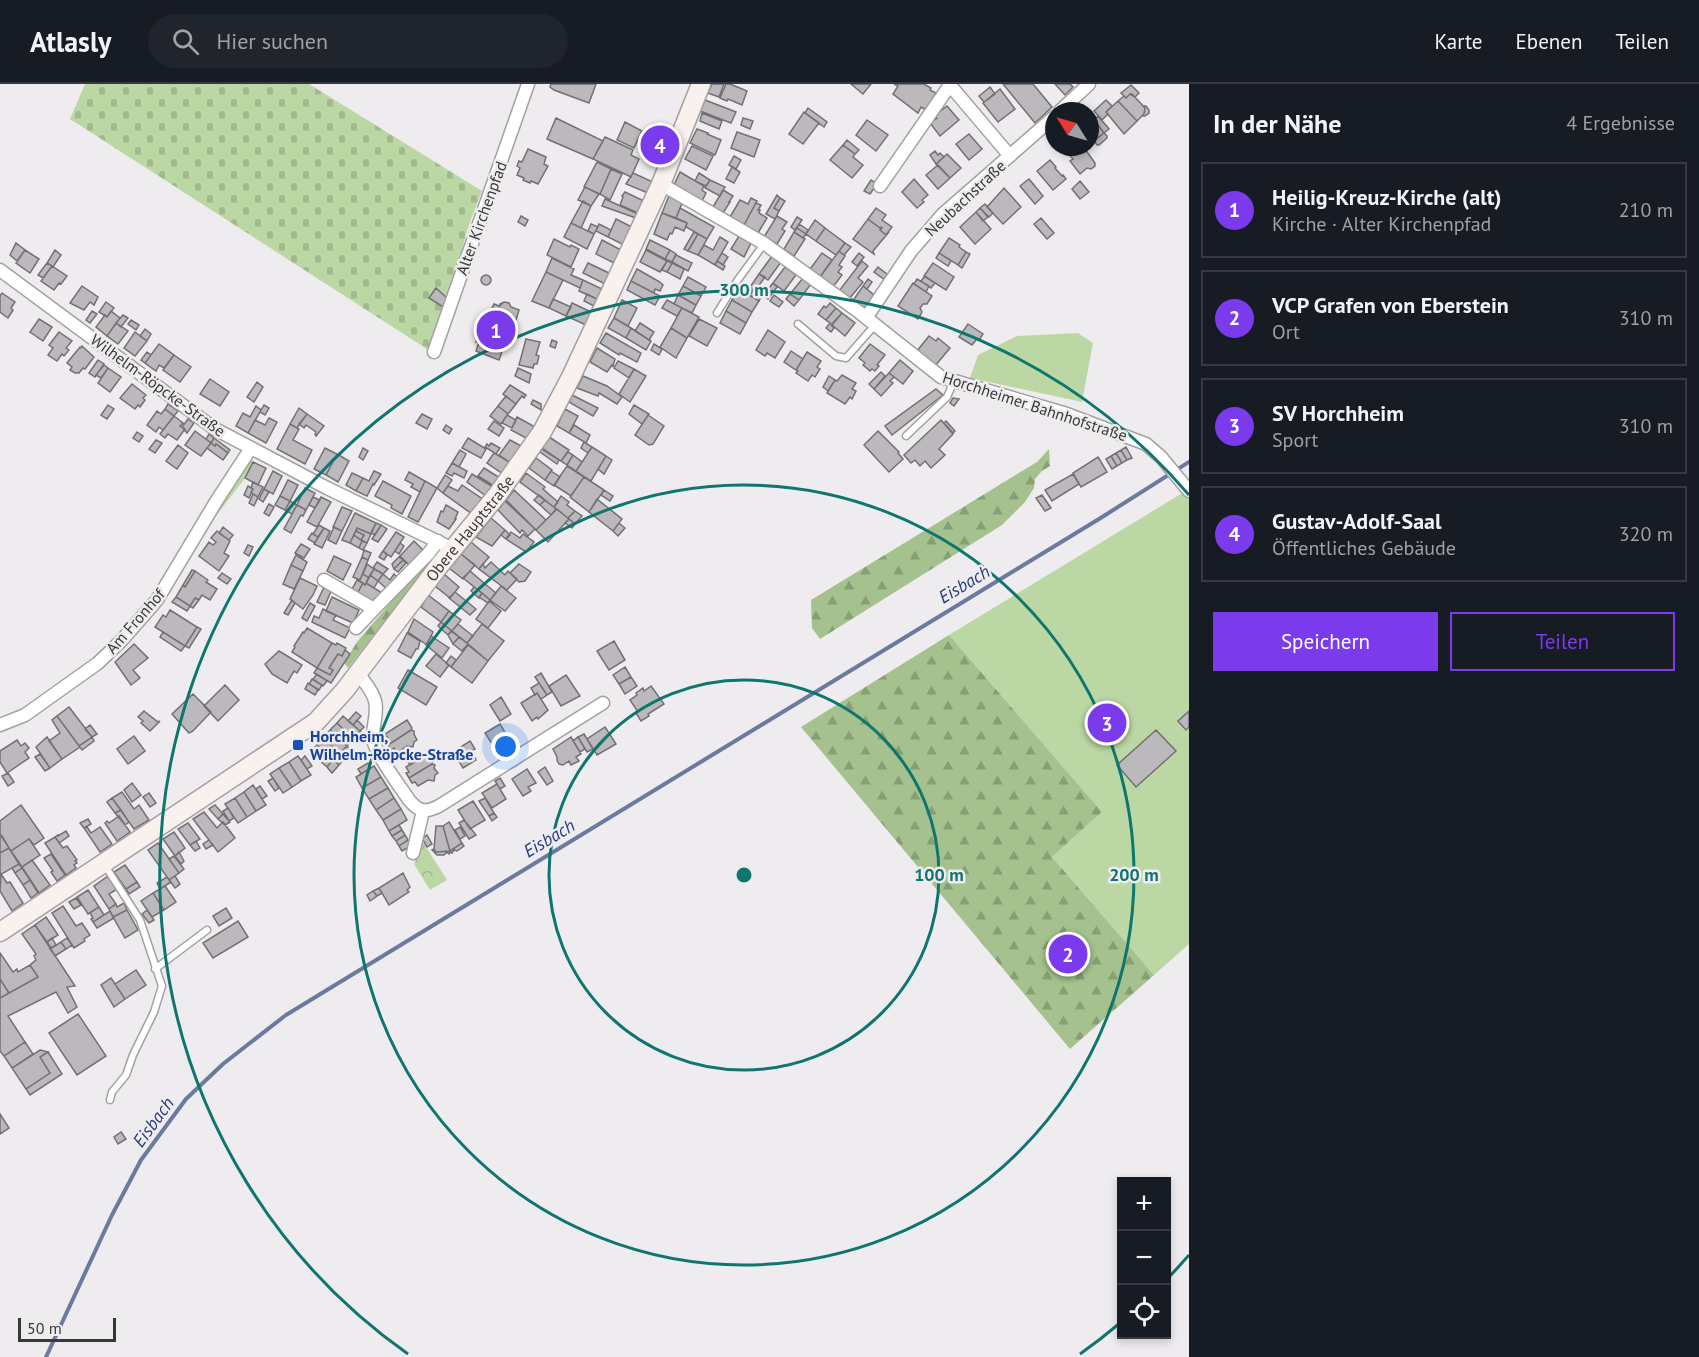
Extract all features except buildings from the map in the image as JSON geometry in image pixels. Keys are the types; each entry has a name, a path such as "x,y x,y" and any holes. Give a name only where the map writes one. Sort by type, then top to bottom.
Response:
{"main road":[{"name":"Obere Hauptstraße","path":"0,932 316,722 330,707 358,673 446,545 498,494 521,463 554,404 661,184 701,84"}],"street":[{"name":"Alter Kirchenpfad","path":"434,352 528,84"},
{"path":"1070,102 1089,84"},
{"path":"880,186 950,85 1010,156"},
{"name":"Neubachstraße","path":"871,321 917,243 943,214 1045,125"},
{"name":"Horchheimer Bahnhofstraße","path":"661,184 765,244 871,321 941,377 1087,421 1146,444 1161,457 1187,489"},
{"name":"Wilhelm-Röpcke-Straße","path":"0,270 215,429 327,488 446,545"},
{"name":"Am Fronhof","path":"0,725 25,715 98,663 122,640 163,591 251,448"},
{"name":"Obere Hauptstraße","path":"356,628 420,562 446,545"},
{"path":"324,580 374,609"},
{"path":"358,673 376,702 373,737 376,748 414,807 423,811 439,806 603,703"},
{"path":"413,853 423,811"}],"lane":[{"path":"717,313 737,281 765,244"},
{"path":"798,324 837,356 846,358 871,321"},
{"path":"906,436 948,397 954,381"},
{"path":"104,864 140,920 162,986 154,1012 126,1075 112,1092 110,1100"},
{"path":"156,969 207,930"}],"green space":[{"path":"85,84 309,84 482,191 467,230 457,272 430,351 70,119"},
{"path":"1078,333 1093,343 1082,402 970,378 978,355 1017,336"},
{"path":"1049,449 1050,466 1035,479 1034,488 1025,502 1002,525 820,639 812,628 811,600 1037,462"},
{"path":"250,460 253,462 245,478 216,516 230,488"},
{"path":"1189,489 1189,944 1154,975 1052,857 1102,812 949,635"},
{"path":"434,555 348,668 344,663 357,642 430,556"},
{"path":"949,635 1102,812 1052,857 1154,975 1070,1049 801,727"},
{"path":"421,839 447,880 430,890 414,864"}],"waterway":[{"name":"Eisbach","path":"46,1357 112,1215 141,1160 186,1099 223,1064 286,1015 1189,462"}],"place":[{"name":"Gustav-Adolf-Saal","path":"660,145"},
{"name":"Heilig-Kreuz-Kirche (alt)","path":"496,330"},
{"name":"SV Horchheim","path":"1107,723"},
{"name":"Horchheim, Wilhelm-Röpcke-Straße","path":"298,745"},
{"name":"VCP Grafen von Eberstein","path":"1068,954"}]}
